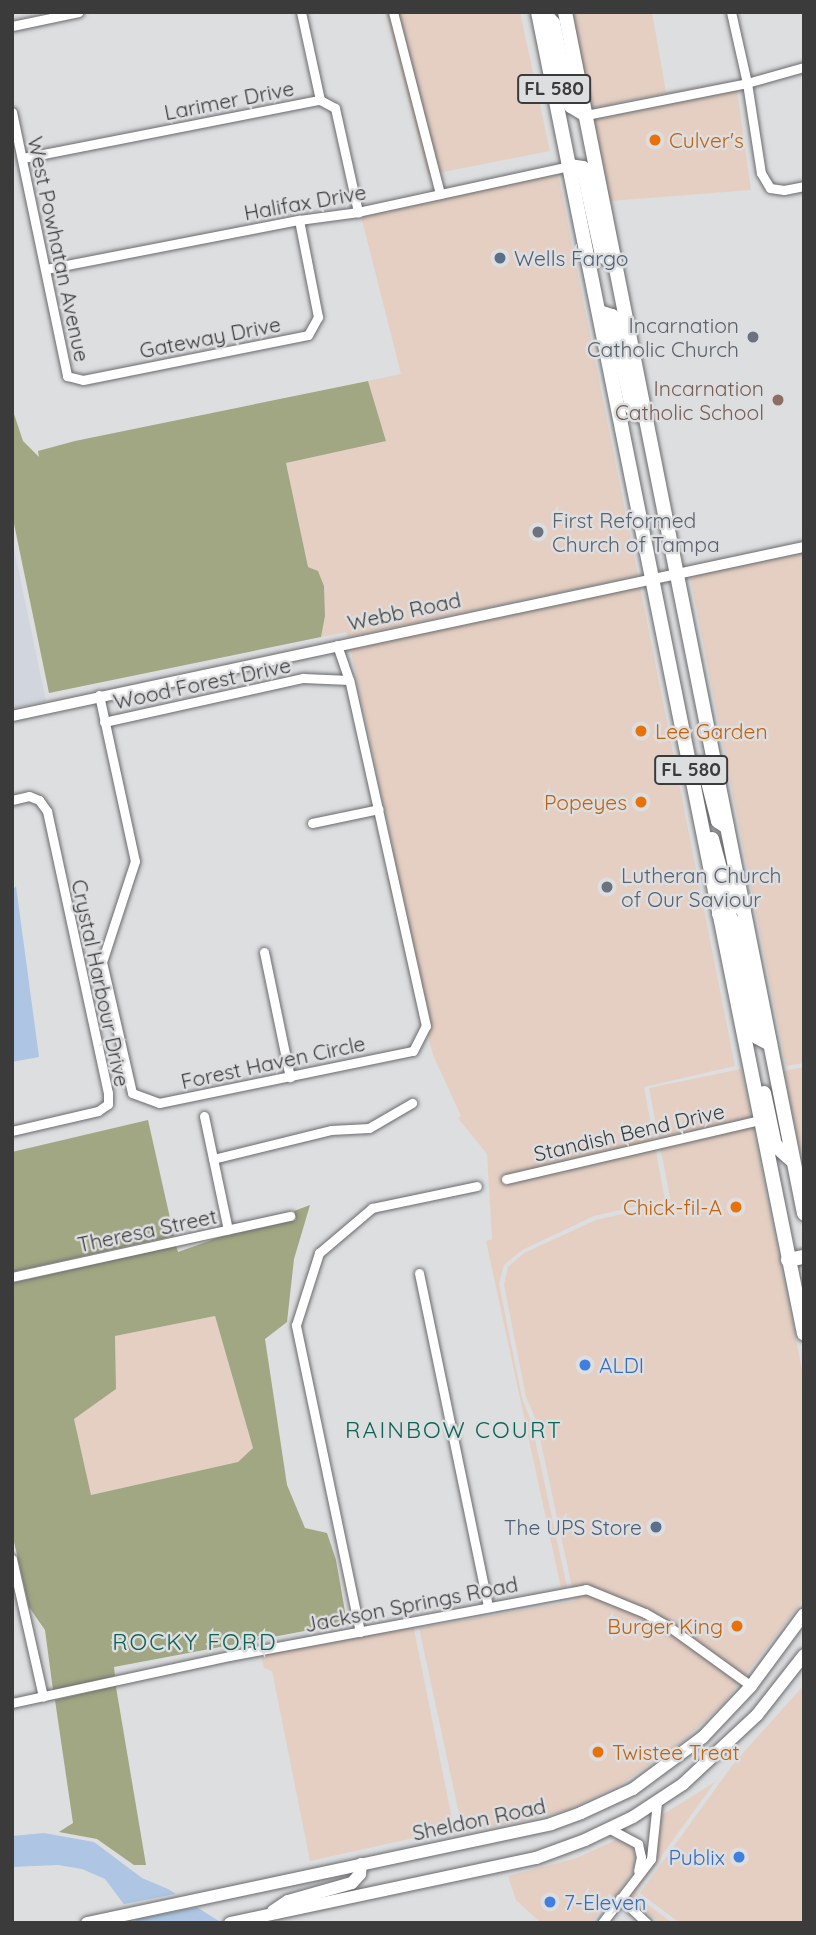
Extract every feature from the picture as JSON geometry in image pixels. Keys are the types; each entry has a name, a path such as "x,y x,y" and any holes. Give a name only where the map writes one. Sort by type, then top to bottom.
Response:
{"main road":[{"path":"541,12 553,23 571,106 586,115"},
{"name":"FL 580","path":"541,12 569,166 804,1334"},
{"name":"FL 580","path":"565,12 804,1213"},
{"path":"569,166 583,168 602,255 615,265"},
{"path":"599,312 612,316 632,408 637,414 645,416"},
{"path":"690,763 704,766 718,821 729,828"},
{"path":"701,819 715,844 729,901 744,910"},
{"path":"719,914 730,918 734,924 757,1037 770,1044"},
{"path":"748,1062 761,1077 775,1145 793,1161"},
{"path":"788,1260 804,1257"},
{"name":"Sheldon Road","path":"87,1923 551,1824 608,1802 633,1789 694,1744 751,1686 804,1614"},
{"path":"230,1923 536,1858 610,1829 657,1802 730,1743 772,1698 804,1655"},
{"path":"267,1915 288,1901 352,1883 360,1874 361,1864"}],"street":[{"path":"12,26 79,12"},
{"path":"301,12 320,100"},
{"path":"393,12 440,194"},
{"path":"731,12 747,83 761,173 770,188 784,190 804,186"},
{"path":"586,115 747,83 804,67"},
{"name":"Larimer Drive","path":"23,158 320,100 335,108 358,212"},
{"name":"West Powhatan Avenue","path":"12,112 66,376 83,380"},
{"name":"Halifax Drive","path":"46,269 299,220 358,212 569,166"},
{"name":"Gateway Drive","path":"83,380 308,335 318,317 299,220"},
{"name":"Webb Road","path":"12,716 99,695 804,547"},
{"name":"Forest Haven Circle","path":"99,695 135,861 102,962 132,1093 159,1103 290,1077 413,1051 426,1026 349,680 337,645"},
{"name":"Wood Forest Drive","path":"104,722 303,678 349,680"},
{"name":"Crystal Harbour Drive","path":"12,800 29,796 39,800 47,811 108,1093 108,1104 98,1111 12,1131"},
{"path":"312,823 379,809"},
{"path":"264,952 290,1077"},
{"path":"213,1159 331,1130 369,1128 412,1103"},
{"path":"204,1116 228,1230"},
{"name":"Standish Bend Drive","path":"506,1179 760,1120"},
{"path":"360,1632 296,1325 319,1253 372,1208 477,1186"},
{"name":"Theresa Street","path":"12,1277 290,1216"},
{"path":"419,1273 488,1607"},
{"path":"12,1559 43,1698"},
{"name":"Jackson Springs Road","path":"12,1703 586,1589 636,1609 671,1628 751,1686"},
{"path":"602,1923 651,1859 657,1802"},
{"path":"610,1829 638,1844 641,1857 638,1873"},
{"path":"620,1898 647,1923"}],"shaded area":[{"path":"386,12 520,12 550,151 428,175"},
{"path":"571,12 652,12 666,92 735,80 591,108"},
{"path":"737,90 751,190 610,201 593,119"},
{"path":"558,174 638,576 348,637 346,632 321,637 325,616 324,586 308,568 286,463 386,440 368,381 401,374 361,216"},
{"path":"12,539 46,701 12,708"},
{"path":"804,552 804,1063 786,1066 690,576"},
{"path":"640,586 735,1066 644,1087 665,1200 594,1216 522,1250 504,1265 499,1284 522,1398 531,1421 567,1587 561,1588 486,1241 492,1239 487,1154 458,1118 461,1116 433,1055 389,886 387,868 393,848 350,647"},
{"path":"804,1067 804,1170 784,1071"},
{"path":"741,1069 804,1379 804,1599 723,1704 684,1740 620,1785 570,1809 530,1820 463,1832 419,1628 575,1601 536,1420 526,1397 504,1285 508,1267 524,1253 596,1220 671,1203 649,1088"},
{"path":"215,1316 253,1448 238,1462 91,1495 74,1419 116,1389 115,1336"},
{"path":"416,1624 414,1629 454,1829 310,1861 272,1671 264,1668 261,1655"},
{"path":"804,1685 804,1923 680,1923 640,1893 734,1763"},
{"path":"715,1782 636,1891 637,1896 672,1923 660,1923 627,1897 656,1860 662,1815"},
{"path":"620,1838 632,1846 635,1857 633,1871 615,1896 609,1894 592,1923 541,1923 516,1900 508,1876 577,1858"}],"green space":[{"path":"368,381 386,441 286,463 308,567 318,571 324,586 325,616 321,637 49,693 12,514 12,408 23,441 39,457 38,451 75,441"},
{"path":"148,1120 174,1236 12,1272 12,1152"},
{"path":"310,1205 294,1259 287,1322 265,1339 287,1485 305,1528 327,1533 336,1560 347,1623 114,1667 115,1676 53,1690 45,1630 29,1607 12,1533 12,1283 176,1246 178,1252 220,1237 296,1220 294,1211","holes":["215,1316 253,1448 238,1462 91,1495 74,1419 116,1389 115,1336"]},
{"path":"116,1686 146,1865 134,1865 97,1839 59,1832 73,1823 55,1700"}],"water":[{"path":"16,886 39,1057 12,1062 12,891"},
{"path":"44,1833 94,1842 142,1878 168,1889 222,1923 138,1923 105,1879 82,1869 58,1865 12,1867 12,1836"}],"pier":[{"path":"180,1893 203,1906 132,1920 120,1905"}],"place":[{"name":"Culver's","path":"655,140"},
{"name":"Wells Fargo","path":"500,258"},
{"name":"Incarnation Catholic Church","path":"753,337"},
{"name":"Incarnation Catholic School","path":"778,400"},
{"name":"First Reformed Church of Tampa","path":"538,532"},
{"name":"Lee Garden","path":"641,731"},
{"name":"Popeyes","path":"641,802"},
{"name":"Lutheran Church of Our Saviour","path":"607,887"},
{"name":"Chick-fil-A","path":"736,1207"},
{"name":"ALDI","path":"585,1365"},
{"name":"The UPS Store","path":"656,1527"},
{"name":"Burger King","path":"737,1626"},
{"name":"Twistee Treat","path":"598,1752"},
{"name":"Publix","path":"739,1857"},
{"name":"7-Eleven","path":"550,1902"}],"district":[{"name":"RAINBOW COURT","path":"454,1430"},
{"name":"ROCKY FORD","path":"195,1642"}]}
